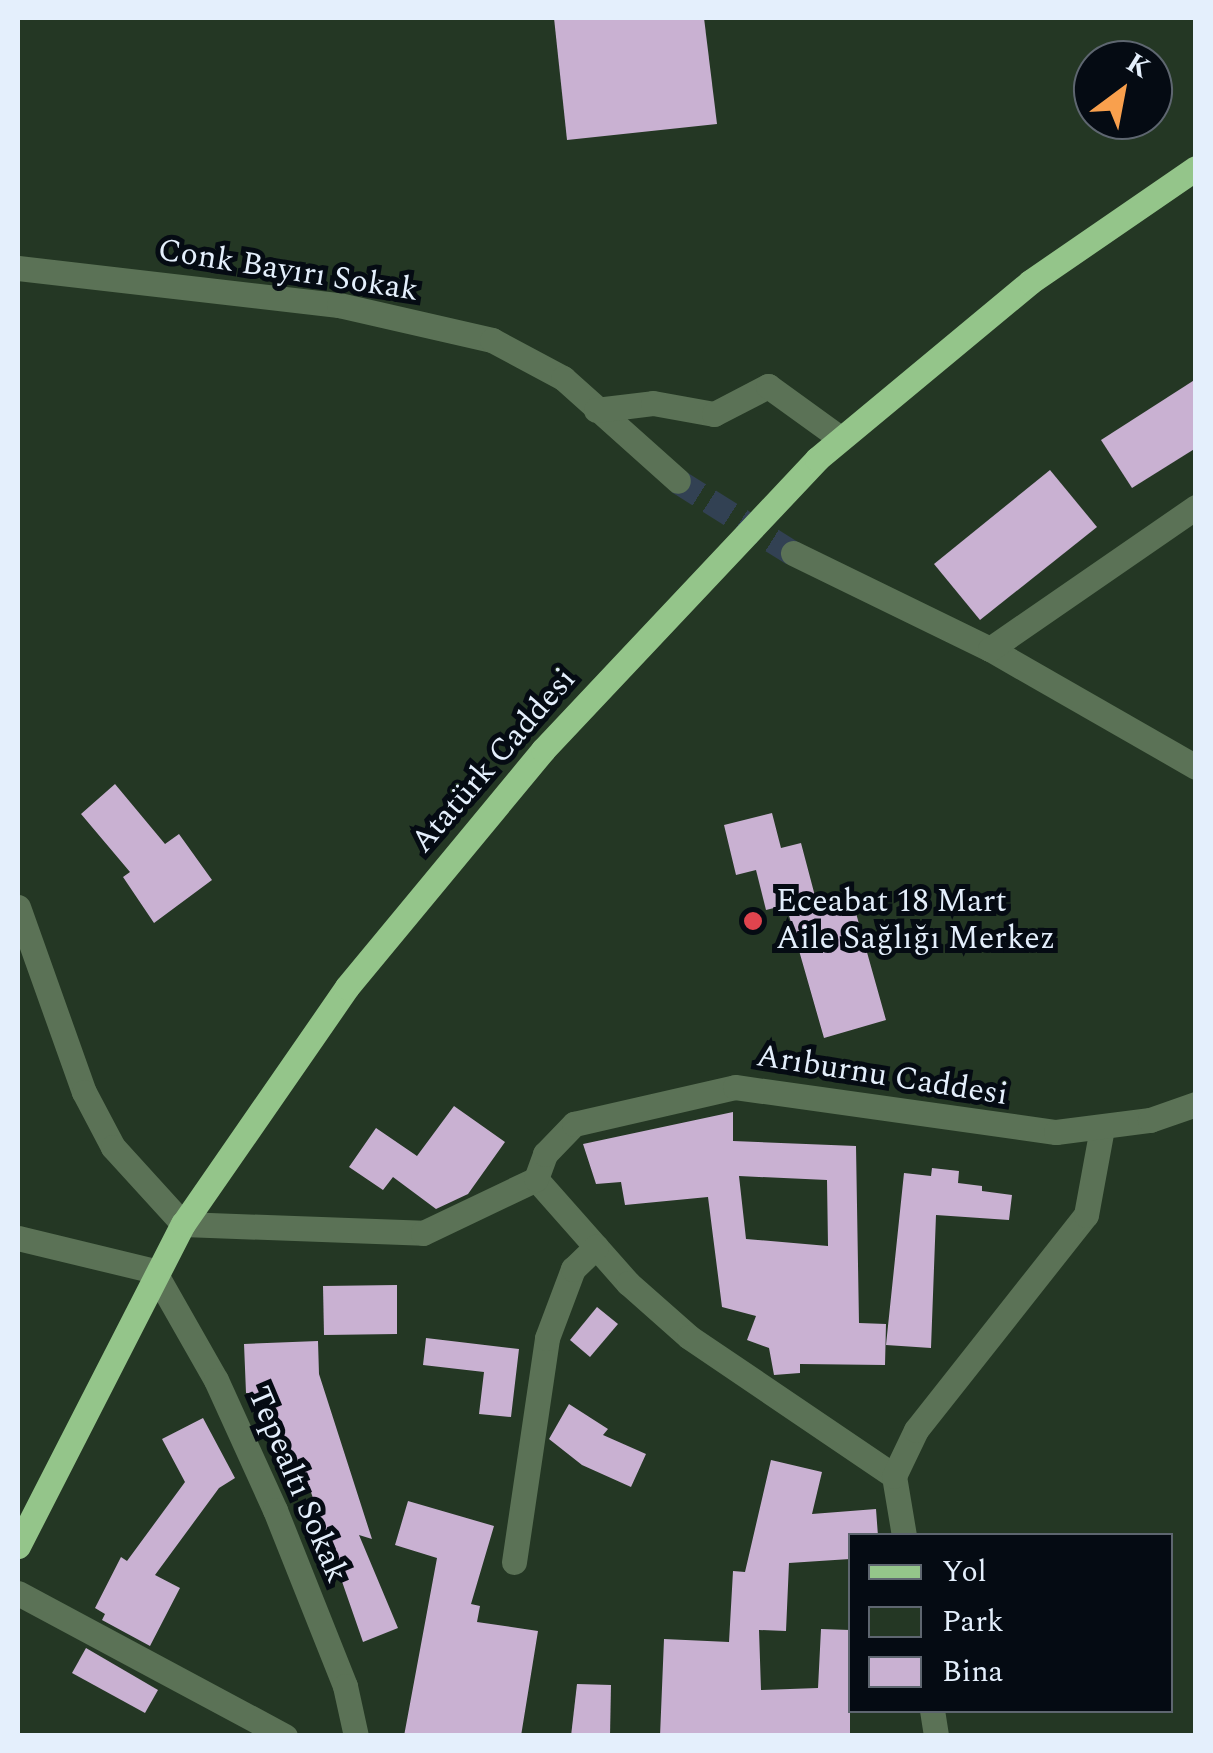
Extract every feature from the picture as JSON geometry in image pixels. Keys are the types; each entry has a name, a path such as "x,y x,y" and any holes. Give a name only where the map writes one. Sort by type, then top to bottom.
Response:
{"main road":[{"name":"Atatürk Caddesi","path":"18,1546 154,1271 183,1224 347,987 448,862 665,616 840,438 1030,282 1196,168"}],"street":[{"name":"Conk Bayırı Sokak","path":"18,268 339,304 492,340 563,378 678,481"},
{"path":"596,410 653,403 714,414 768,386 840,438"},
{"path":"990,649 1196,506"},
{"path":"793,553 990,649 1196,767"},
{"path":"18,907 84,1092 113,1147 183,1224 423,1234 536,1179 596,1247 689,1337 894,1476"},
{"name":"Arıburnu Caddesi","path":"536,1179 552,1144 574,1124 735,1087 994,1128 1102,1128 1196,1104"},
{"path":"904,1533 894,1476 916,1430 1086,1215 1102,1128"},
{"path":"18,1238 154,1271"},
{"path":"514,1562 548,1338 573,1270 596,1247"},
{"name":"Tepealtı Sokak","path":"154,1271 216,1380 276,1510 345,1686 356,1736"},
{"path":"18,1593 285,1736"}],"green space":[{"path":"18,18 1195,18 1195,1735 18,1735"}],"building":[{"path":"554,18 704,18 717,124 567,140"},
{"path":"1196,379 1196,448 1132,488 1101,440"},
{"path":"1050,470 1097,527 980,620 934,564"},
{"path":"115,784 165,844 179,834 212,880 154,923 123,877 130,872 81,814"},
{"path":"772,813 781,848 801,843 820,915 854,906 886,1020 824,1038 786,905 766,910 756,870 736,875 724,825"},
{"path":"454,1106 505,1142 468,1194 436,1209 393,1177 383,1190 349,1167 376,1128 417,1156"},
{"path":"733,1112 733,1141 856,1146 859,1323 886,1324 885,1365 800,1364 800,1373 774,1375 769,1348 747,1340 756,1316 722,1307 708,1197 625,1205 621,1182 596,1184 583,1144","holes":["739,1176 827,1180 828,1246 746,1239"]},
{"path":"932,1168 959,1171 958,1183 1012,1195 1009,1220 936,1215 931,1348 886,1345 904,1173 931,1176"},
{"path":"397,1285 397,1334 324,1335 323,1286"},
{"path":"597,1307 618,1324 590,1357 570,1340"},
{"path":"426,1338 519,1349 511,1417 479,1414 484,1372 423,1365"},
{"path":"318,1341 319,1374 372,1539 359,1535 398,1628 363,1642 305,1475 294,1453 274,1459 253,1393 246,1393 244,1344"},
{"path":"569,1404 608,1429 603,1435 646,1454 631,1487 582,1465 549,1439"},
{"path":"203,1418 235,1478 219,1488 155,1575 180,1588 150,1646 102,1620 105,1614 95,1608 121,1557 127,1561 185,1482 162,1439"},
{"path":"771,1460 822,1472 812,1514 876,1509 878,1533 848,1533 848,1559 789,1563 786,1631 759,1630 761,1690 818,1688 821,1629 848,1630 850,1736 660,1736 664,1639 729,1642 733,1571 745,1572"},
{"path":"408,1501 494,1526 471,1604 480,1606 477,1622 538,1631 521,1736 404,1736 437,1558 395,1545"},
{"path":"86,1648 158,1690 145,1713 72,1673"},
{"path":"577,1684 611,1685 610,1736 571,1736"}],"tunnel":[{"path":"678,481 793,553"}],"place":[{"name":"Eceabat 18 Mart Aile Sağlığı Merkez","path":"753,921"}]}
